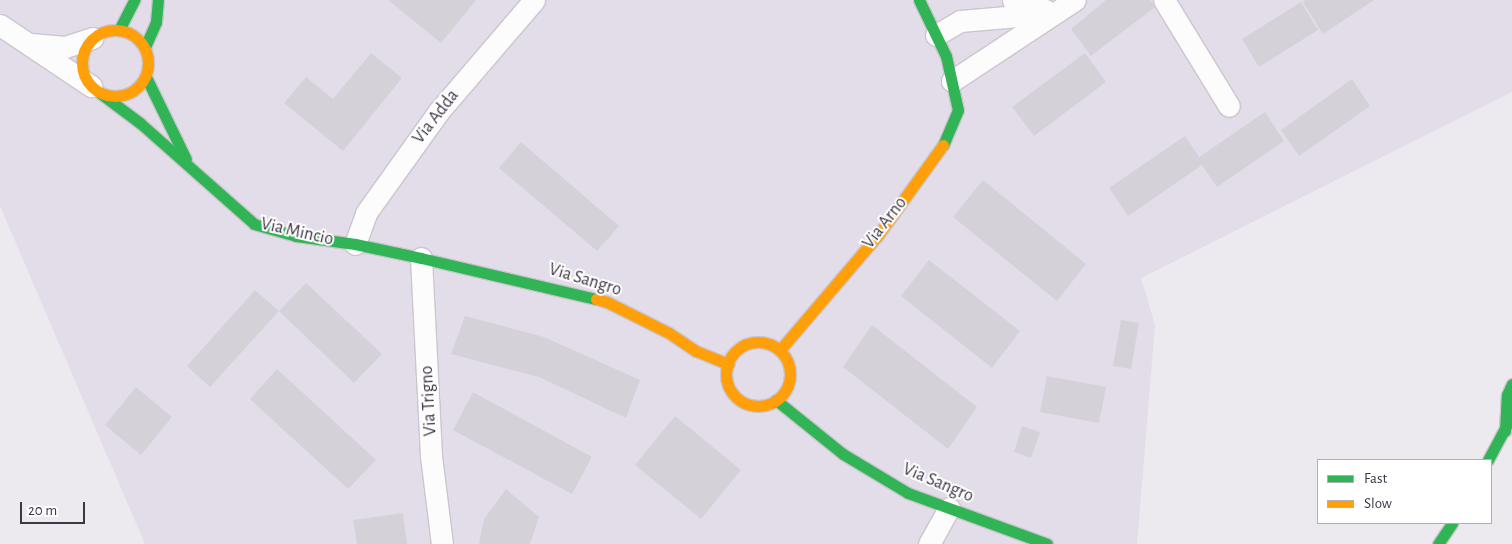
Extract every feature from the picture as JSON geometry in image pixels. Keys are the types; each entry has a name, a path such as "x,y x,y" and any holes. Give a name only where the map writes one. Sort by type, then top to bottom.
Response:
{"main road":[{"path":"119,30 134,0"},
{"path":"145,47 156,22 158,0"},
{"name":"Via Arno","path":"780,350 878,235 943,146 958,110 946,56 919,0"},
{"path":"110,30 119,30 134,36 145,47 148,62 146,78 140,86 126,95 110,96 95,90 82,68 82,57 93,38 110,30"},
{"name":"Via Mincio","path":"146,78 191,169"},
{"name":"Via Mincio","path":"95,90 140,123 254,224 296,236 355,244 421,258"},
{"name":"Via Sangro","path":"421,258 607,302 669,333 696,351 728,364"},
{"path":"753,342 769,344 780,350 786,358 790,376 786,390 776,400 756,406 740,400 730,387 727,372 728,364 738,350 753,342"},
{"path":"1504,431 1507,395 1512,384"},
{"name":"Via Sangro","path":"776,400 843,454 908,492 1047,544"},
{"path":"1489,459 1512,415"},
{"path":"1504,431 1512,420"},
{"path":"1438,544 1451,524"}],"street":[{"name":"Via Adda","path":"355,244 366,213 439,111 534,0"},
{"path":"1013,0 1056,13"},
{"path":"952,81 1074,0"},
{"path":"1164,0 1228,106"},
{"path":"936,35 960,22 1056,13"},
{"name":"Via Mincio","path":"0,25 95,90"},
{"name":"Via Mincio","path":"30,44 65,47 93,38"},
{"name":"Via Trigno","path":"421,258 432,456 442,544"},
{"path":"929,544 949,508"}],"shaded area":[{"path":"0,0 1512,0 1512,92 1141,278 1155,325 1137,544 145,544 0,206"}],"building":[{"path":"388,0 476,0 441,43"},
{"path":"1106,0 1150,0 1155,7 1091,56 1071,29"},
{"path":"1306,0 1374,0 1323,34 1303,2"},
{"path":"1301,2 1318,30 1259,67 1242,39"},
{"path":"371,53 402,78 343,151 284,103 306,77 333,99"},
{"path":"1085,53 1106,82 1034,136 1012,107"},
{"path":"1352,79 1370,106 1299,156 1281,130"},
{"path":"1265,112 1284,141 1217,187 1202,165 1128,216 1109,188 1185,136 1199,157"},
{"path":"521,142 619,226 597,251 499,168"},
{"path":"983,180 1086,264 1057,301 953,217"},
{"path":"929,260 1020,331 992,368 901,296"},
{"path":"306,283 382,354 354,383 279,311"},
{"path":"255,290 279,311 210,387 187,366"},
{"path":"465,316 544,337 640,380 626,418 539,377 451,354"},
{"path":"1121,320 1139,323 1131,369 1113,366"},
{"path":"872,325 977,407 948,449 843,367"},
{"path":"277,369 376,460 348,489 250,399"},
{"path":"1047,376 1106,387 1099,423 1040,412"},
{"path":"136,387 172,417 141,455 105,425"},
{"path":"473,392 592,457 572,494 453,430"},
{"path":"675,416 741,470 701,519 635,465"},
{"path":"1022,426 1040,432 1031,458 1014,452"},
{"path":"506,489 539,517 530,544 479,544 484,519"},
{"path":"403,513 407,544 357,544 353,520"}],"traffic: fast":[{"path":"119,30 134,0"},
{"path":"145,47 156,22 158,0"},
{"path":"919,0 946,56 958,110 943,145"},
{"path":"146,77 186,159"},
{"path":"100,93 140,123 254,224 296,236 355,244 596,299"},
{"path":"1505,431 1507,395 1512,384"},
{"path":"776,400 843,454 908,493 1047,544"},
{"path":"1489,459 1512,415"},
{"path":"1438,544 1451,524"}],"traffic: slow":[{"path":"109,30 121,30 133,35 143,45 148,57 148,63 146,76 133,91 121,96 109,96 97,91 87,81 82,69 82,57 87,45 97,35 109,30"},
{"path":"780,350 878,235 943,145"},
{"path":"596,299 607,302 669,333 696,351 728,364"},
{"path":"758,342 776,348 784,356 790,374 784,392 776,400 758,406 740,400 732,392 726,374 732,356 740,348 758,342"}]}
